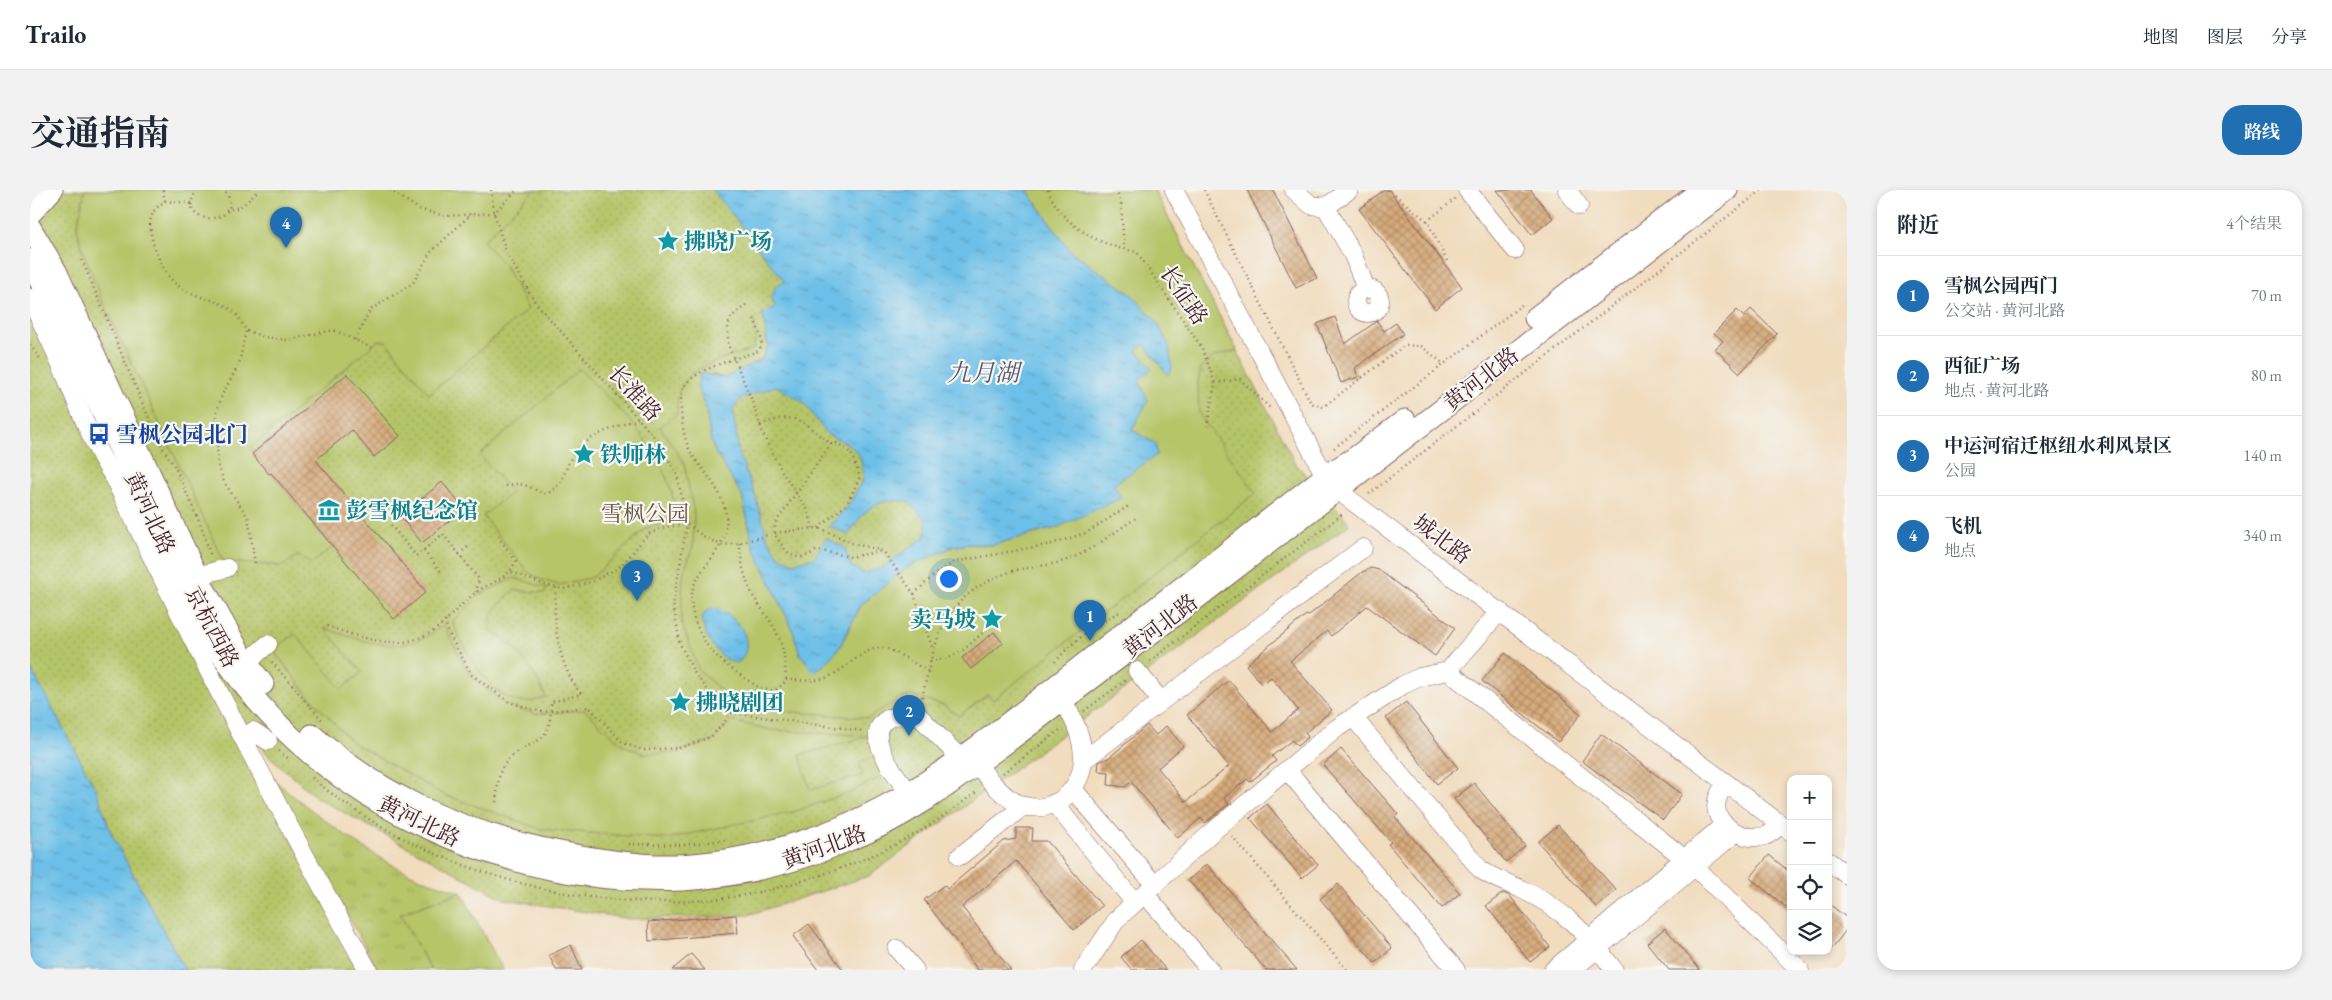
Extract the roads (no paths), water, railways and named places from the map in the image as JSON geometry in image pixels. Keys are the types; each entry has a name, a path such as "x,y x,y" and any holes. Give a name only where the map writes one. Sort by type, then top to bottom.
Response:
{"main road":[{"path":"30,214 52,190"},
{"name":"黄河北路","path":"253,657 303,727 354,770 383,788 442,818 501,839 573,855 656,865 692,864 729,859 790,844 864,816 909,792 968,758 1058,694 1326,475 1356,457 1701,190"},
{"name":"黄河北路","path":"1326,475 1370,466 1728,190"},
{"name":"黄河北路","path":"30,227 56,271 206,575 224,659 253,657"},
{"name":"黄河北路","path":"30,260 206,575"},
{"name":"黄河北路","path":"253,657 269,713 325,766 411,821 496,854 530,864 607,878 683,880 712,877 744,872 806,857 890,823 923,803 968,758"}],"street":[{"name":"城北路","path":"1174,190 1326,475 1356,504 1786,828"},
{"path":"1294,190 1312,205 1326,207 1348,190"},
{"path":"1467,190 1515,250"},
{"path":"1567,190 1578,206"},
{"path":"1326,207 1353,255 1366,289"},
{"name":"京杭西路","path":"30,298 84,424 113,476 186,628 286,822 368,970"},
{"path":"1084,760 1362,548"},
{"path":"1082,970 1117,920 1222,824 1353,717 1402,685 1420,677 1448,671 1500,611"},
{"path":"1137,671 1161,701"},
{"path":"1448,671 1690,862 1800,970"},
{"path":"909,792 883,758 878,746 878,733 886,720 901,714 918,715 968,758 1002,793 1024,806 1044,807 1054,803 1073,789 1084,760 1081,738 1058,694"},
{"path":"1353,717 1480,869 1494,880 1520,888 1559,911 1594,943 1614,970"},
{"path":"247,744 249,735 254,731 268,741"},
{"path":"1287,770 1456,970"},
{"path":"1726,783 1717,797 1716,811 1730,828 1754,838 1767,836 1786,828"},
{"path":"1073,789 1145,894"},
{"path":"1054,803 1145,894 1210,970"},
{"path":"960,856 1024,806"},
{"path":"1553,970 1594,943 1730,828"},
{"path":"1832,864 1847,875"},
{"path":"1572,970 1594,943"},
{"path":"897,949 915,970"}],"water":[{"name":"九月湖","path":"713,190 1027,190 1071,252 1130,293 1157,322 1169,345 1172,368 1168,375 1144,344 1137,350 1152,369 1139,380 1148,401 1132,430 1156,444 1157,455 1114,484 1121,498 1056,528 992,545 967,544 952,547 906,568 861,605 839,648 824,665 814,672 800,654 792,628 754,548 742,495 715,452 711,441 706,409 697,386 701,373 725,378 762,359 768,346 763,314 775,306 771,296 775,293 774,288 784,281","holes":["776,386 803,402 827,434 850,445 860,456 864,477 849,505 829,526 848,535 860,518 872,507 895,501 907,501 926,520 926,536 880,569 863,573 851,566 845,548 826,538 814,558 793,563 779,556 768,539 754,492 739,454 733,408 742,398"]},
{"path":"712,608 728,615 741,628 745,636 745,653 740,661 736,663 723,657 708,639 702,619 705,612"},
{"path":"30,667 96,789 112,835 185,970 30,970"}],"place":[{"name":"拂晓广场","path":"668,241"},
{"name":"飞机","path":"286,248"},
{"name":"雪枫公园北门","path":"99,434"},
{"name":"铁师林","path":"584,454"},
{"name":"彭雪枫纪念馆","path":"329,510"},
{"name":"中运河宿迁枢纽水利风景区","path":"637,601"},
{"name":"卖马坡","path":"992,619"},
{"name":"雪枫公园西门","path":"1090,641"},
{"name":"拂晓剧团","path":"680,702"},
{"name":"西征广场","path":"909,736"}],"park label":[{"name":"雪枫公园","path":"645,513"}]}
